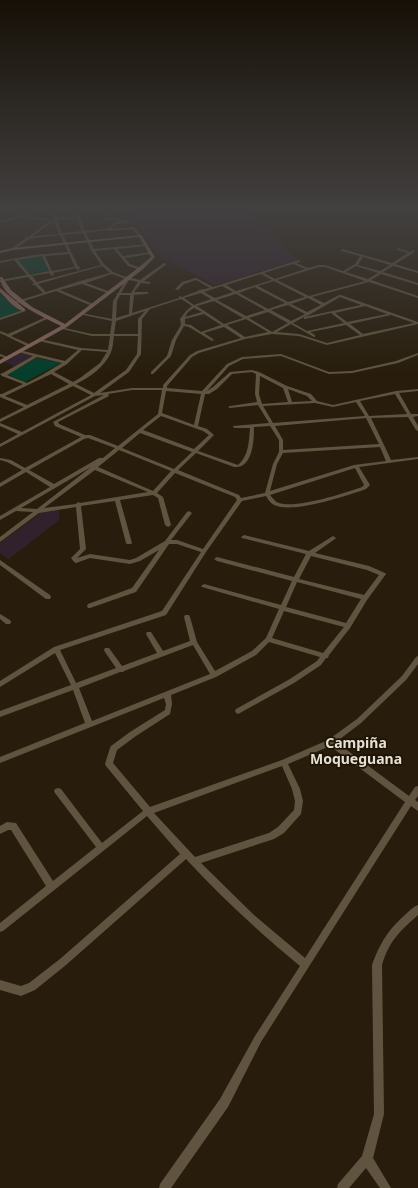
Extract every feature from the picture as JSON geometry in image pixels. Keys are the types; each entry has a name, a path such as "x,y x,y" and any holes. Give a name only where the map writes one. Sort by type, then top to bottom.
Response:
{"street":[{"path":"19,263 29,275 34,284 46,294"},
{"path":"47,263 53,278"},
{"path":"75,263 78,269"},
{"path":"128,263 140,269"},
{"path":"0,362 63,327 140,269 145,263"},
{"path":"81,314 114,320 180,297 290,263"},
{"path":"297,263 308,269"},
{"path":"386,263 418,272"},
{"path":"130,314 132,293 140,282 165,264"},
{"path":"63,327 21,302 8,289 1,279 50,271 103,265 113,273 140,282 149,283"},
{"path":"343,272 356,265 418,284"},
{"path":"201,333 287,303 368,281 391,265"},
{"path":"152,373 169,356 186,312 194,306 308,269 320,266 417,296"},
{"path":"34,284 78,269"},
{"path":"15,304 113,273"},
{"path":"261,273 324,305"},
{"path":"0,421 73,384 90,374 102,364 110,351 115,301 128,278"},
{"path":"177,289 183,283 196,279 213,288"},
{"path":"81,282 108,292"},
{"path":"223,285 327,344"},
{"path":"256,287 308,314"},
{"path":"1,290 8,289"},
{"path":"1,290 15,304 24,310 41,320 63,327 92,335 140,334"},
{"path":"56,290 92,305"},
{"path":"200,291 272,333"},
{"path":"118,294 147,293"},
{"path":"272,333 340,296 418,323"},
{"path":"180,297 244,338"},
{"path":"297,320 366,304"},
{"path":"0,446 94,395 128,371 139,354 140,319 149,308"},
{"path":"0,319 24,310"},
{"path":"332,312 363,336"},
{"path":"183,322 204,313"},
{"path":"306,332 392,313"},
{"path":"7,336 47,318"},
{"path":"183,322 212,340"},
{"path":"0,540 39,511 92,466 140,431 160,414 165,386 191,356 198,352 244,338 272,333 299,335 327,344 418,323"},
{"path":"0,332 30,346"},
{"path":"40,340 81,349 110,351"},
{"path":"0,396 66,363 81,349"},
{"path":"20,351 66,363"},
{"path":"196,427 203,393 228,365 242,358 281,355 329,373 352,372 397,362 418,354"},
{"path":"0,355 8,358"},
{"path":"2,374 36,356"},
{"path":"50,372 94,395 132,389 164,389 207,393 215,388 231,373 252,371 309,395 315,402"},
{"path":"258,373 256,394 259,404 281,440 281,452 275,464 267,494"},
{"path":"2,374 26,384"},
{"path":"285,386 290,403"},
{"path":"230,407 259,404 315,402 334,406 358,402 396,392 418,390"},
{"path":"116,391 55,422 57,425 85,437 117,448 237,496 240,500"},
{"path":"396,392 418,430"},
{"path":"0,396 27,407"},
{"path":"358,402 368,417 382,444 389,462"},
{"path":"14,509 39,511 154,493 194,451 212,435 211,433 160,414"},
{"path":"235,427 368,417 418,415"},
{"path":"0,424 22,434"},
{"path":"140,431 239,466 247,457 252,437 252,426"},
{"path":"0,485 85,437"},
{"path":"281,452 382,444"},
{"path":"0,458 53,486"},
{"path":"0,684 56,649 164,613 204,551 240,500 267,494 356,466 418,458"},
{"path":"0,518 53,486 92,466"},
{"path":"92,466 160,497 168,525"},
{"path":"267,494 275,503 285,506 319,501 344,495 364,488 367,485 356,466"},
{"path":"117,499 129,543"},
{"path":"78,504 83,549 74,558 76,560 90,556 130,562 138,560 167,542 177,542 204,551"},
{"path":"90,606 134,590 167,542 189,514"},
{"path":"238,712 292,682 319,663 348,626 365,598 384,574 369,568 244,537"},
{"path":"0,760 214,675 254,652 268,639 310,553 333,538"},
{"path":"217,559 365,598"},
{"path":"0,562 48,597"},
{"path":"204,586 348,626"},
{"path":"0,616 8,622"},
{"path":"186,617 194,642 214,675"},
{"path":"149,634 161,654"},
{"path":"268,639 326,656"},
{"path":"0,714 75,688 194,642"},
{"path":"56,649 90,723"},
{"path":"107,650 121,670"},
{"path":"0,927 147,812 284,762 331,742 359,721 404,678 418,659"},
{"path":"167,693 169,704 168,712 114,748 109,764 147,812 193,862 272,938 305,964"},
{"path":"331,742 418,808"},
{"path":"193,862 271,836 281,830 298,811 299,801 284,762"},
{"path":"164,1188 224,1103 258,1039 418,789"},
{"path":"58,791 101,848"},
{"path":"0,830 7,826 13,826 51,886"},
{"path":"0,985 21,991 32,987 63,962 186,854"},
{"path":"342,1188 367,1159 379,1114 377,965 381,952 391,933 418,909"},
{"path":"367,1159 386,1188"}],"shaded area":[{"path":"173,263 287,263 215,285"},
{"path":"22,352 33,356 16,367 4,362"},
{"path":"46,509 59,509 59,520 9,559 0,553 0,543"}],"green space":[{"path":"20,263 45,263 48,271 29,274"},
{"path":"0,294 20,311 0,318"},
{"path":"37,358 61,363 25,382 7,374"}],"district":[{"name":"Campiña Moqueguana","path":"356,750"}]}
